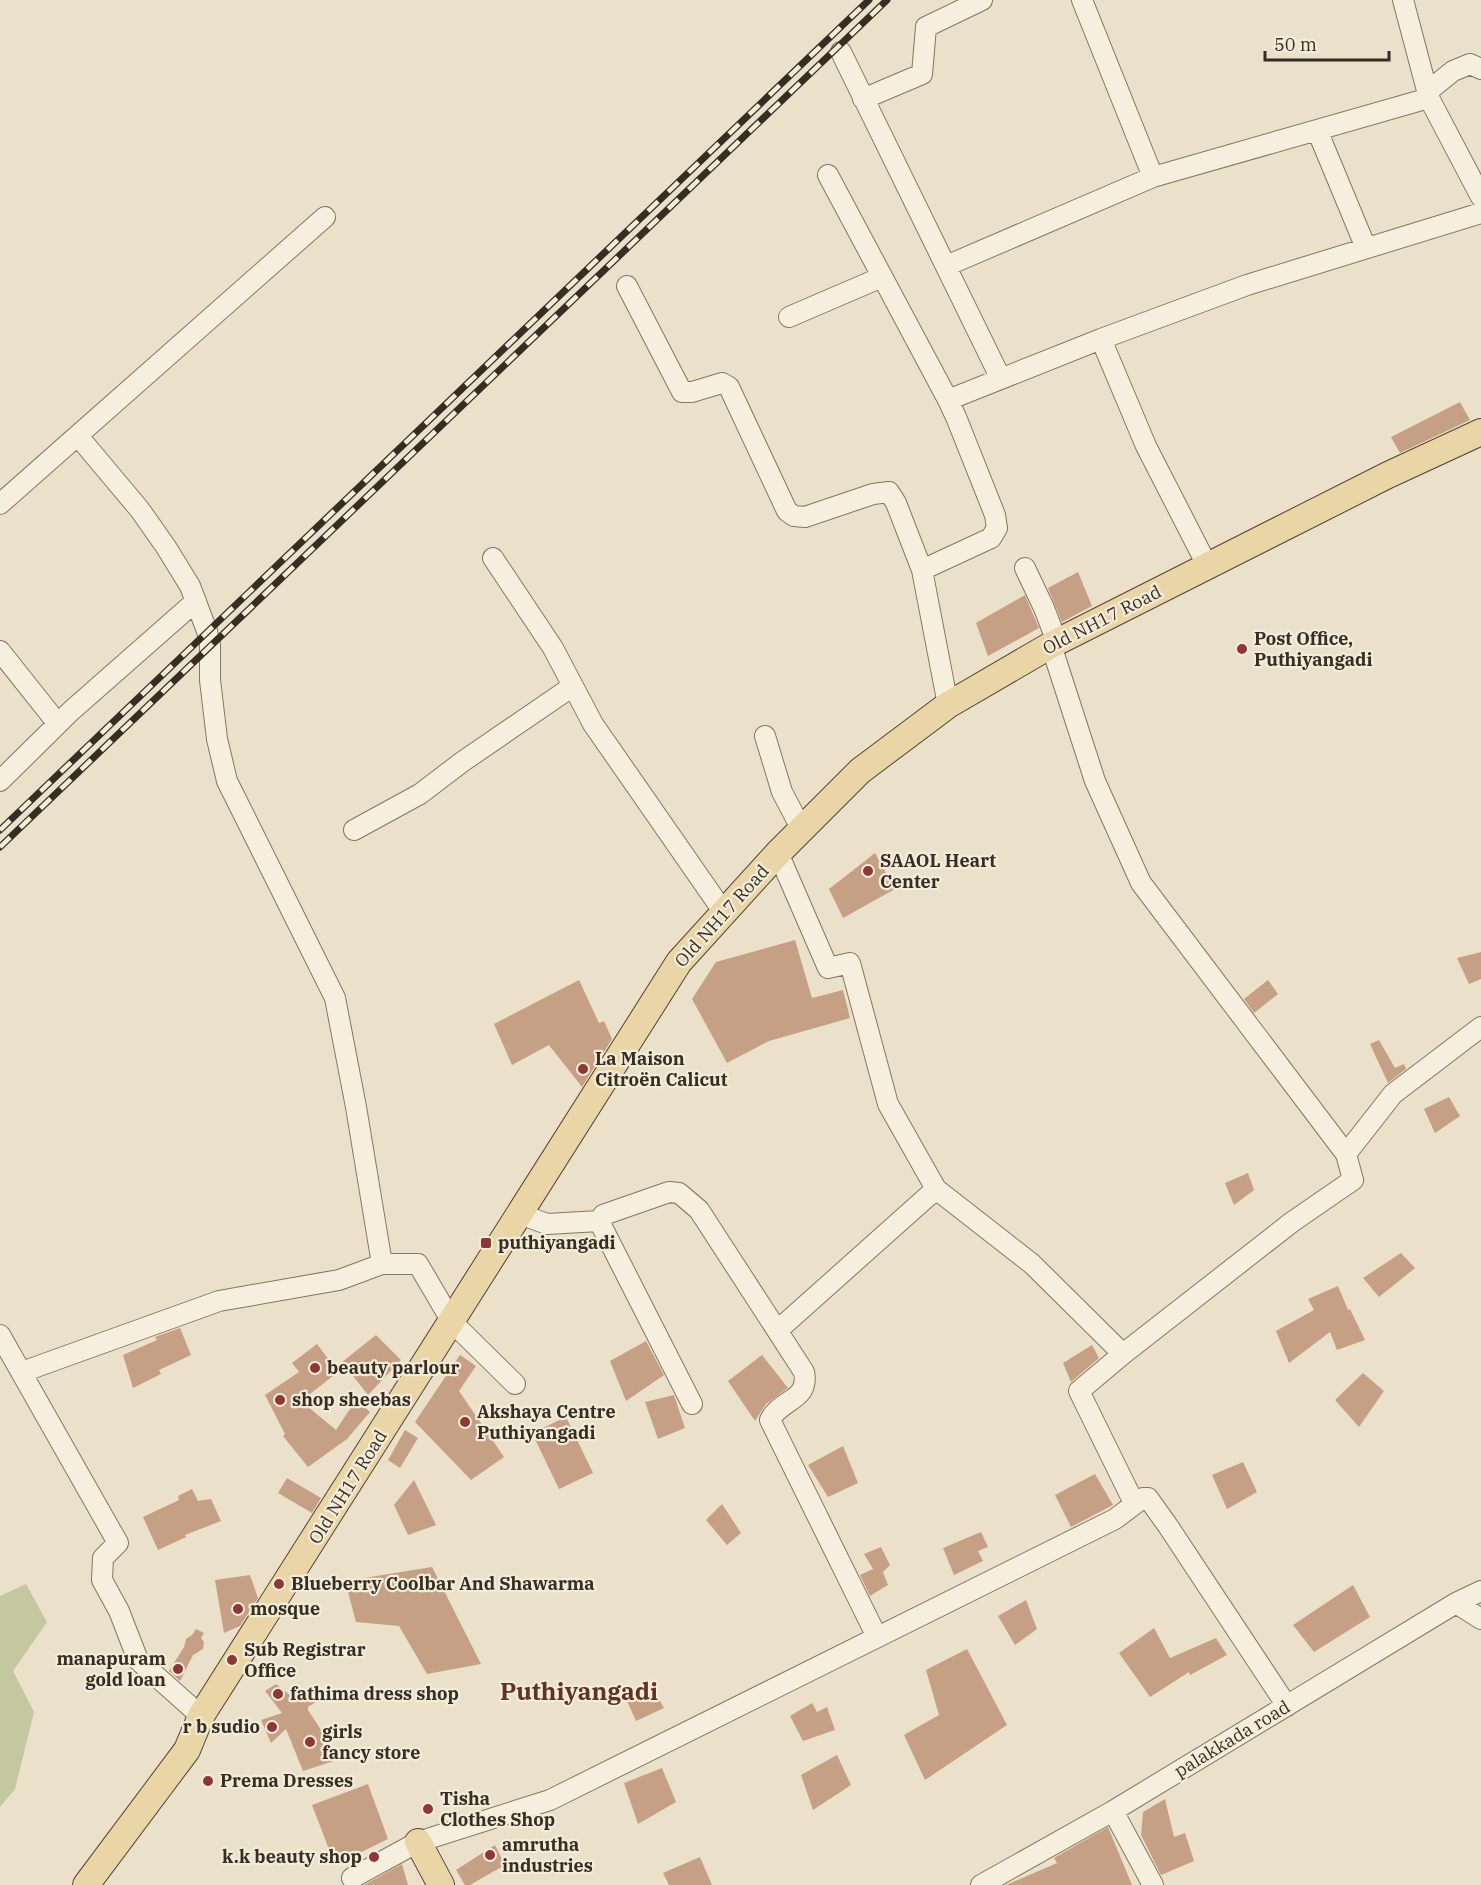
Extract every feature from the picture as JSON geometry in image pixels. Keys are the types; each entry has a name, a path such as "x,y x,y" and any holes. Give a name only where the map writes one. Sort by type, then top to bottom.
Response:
{"main road":[{"name":"Old NH17 Road","path":"86,1885 187,1750 201,1716 679,962 778,853 860,771 948,705 1054,643 1388,475 1481,432"},
{"path":"418,1842 441,1885"}],"street":[{"path":"863,99 922,74 926,27 982,0"},
{"path":"1082,0 1153,177"},
{"path":"1403,0 1428,95 1481,196"},
{"path":"841,52 1002,379"},
{"path":"946,266 1153,177 1317,130 1428,95 1453,71 1470,64 1481,69"},
{"path":"1317,130 1366,248"},
{"path":"828,176 948,400 991,504 997,528 992,538 922,570"},
{"path":"948,400 1101,339 1247,285 1481,213"},
{"path":"0,504 325,217"},
{"path":"789,317 882,277"},
{"path":"627,286 682,392 692,392 722,383 729,387 788,511 794,516 805,517 889,492 896,503 922,570 948,705"},
{"path":"1101,339 1146,446 1208,567"},
{"path":"78,436 141,510 190,586 196,601 210,645 210,680 217,739 227,781 335,998 382,1264"},
{"path":"493,558 553,648 593,724 725,914"},
{"path":"1025,568 1044,608 1095,781 1141,883 1346,1154 1353,1180 1292,1222 1079,1391 1134,1503"},
{"path":"0,781 58,724 196,601"},
{"path":"0,651 58,724"},
{"path":"354,830 420,794 462,762 573,686"},
{"path":"765,736 782,792 802,830"},
{"path":"778,853 828,968 850,963 888,1104 936,1189 1032,1264 1123,1354"},
{"path":"1346,1154 1393,1094 1481,1027"},
{"path":"778,1330 936,1189"},
{"path":"599,1221 603,1215 669,1192 679,1192 699,1210 804,1372 806,1382 802,1392 773,1414 770,1420 877,1637"},
{"path":"520,1214 547,1224 599,1221"},
{"path":"599,1221 692,1404"},
{"path":"22,1372 219,1301 339,1280 382,1264 418,1264 452,1322 515,1384"},
{"path":"0,1335 118,1543 103,1558 102,1580 119,1611 138,1660 201,1716"},
{"path":"352,1878 418,1842 550,1800 1115,1518 1143,1498 1148,1498 1287,1706"},
{"name":"palakkada road","path":"981,1885 1113,1811 1456,1603 1481,1591"},
{"path":"1456,1603 1481,1619"},
{"path":"1113,1811 1153,1885"}],"green space":[{"path":"26,1584 47,1622 13,1671 34,1712 15,1789 0,1807 0,1596"}],"building":[{"path":"1460,402 1470,420 1400,453 1391,437"},
{"path":"1078,572 1092,606 1062,622 1048,588"},
{"path":"1025,595 1039,628 988,656 976,623"},
{"name":"SAAOL Heart Center","path":"875,853 895,889 843,918 829,889"},
{"path":"795,940 812,998 843,990 850,1018 769,1041 727,1063 692,999 716,962"},
{"path":"1481,952 1481,979 1469,984 1457,958"},
{"path":"579,980 599,1023 604,1021 612,1039 582,1087 549,1045 512,1065 494,1024"},
{"path":"1268,980 1278,994 1254,1013 1244,999"},
{"path":"1379,1040 1395,1068 1404,1064 1406,1069 1388,1083 1370,1044"},
{"path":"1449,1097 1460,1116 1435,1133 1424,1109"},
{"path":"1248,1173 1254,1190 1234,1205 1225,1183"},
{"path":"1401,1253 1415,1268 1379,1297 1363,1278"},
{"path":"1338,1286 1365,1340 1337,1350 1330,1332 1289,1363 1276,1331 1314,1310 1308,1299"},
{"path":"180,1328 191,1355 159,1370 161,1374 133,1388 123,1355 157,1340 155,1337"},
{"path":"376,1335 401,1360 368,1395 342,1362"},
{"path":"646,1341 664,1375 626,1401 610,1361"},
{"path":"317,1344 338,1372 301,1401 336,1430 356,1400 370,1412 347,1439 308,1467 283,1436 285,1434 265,1395 299,1372 292,1363"},
{"path":"1092,1345 1099,1358 1071,1382 1063,1363"},
{"path":"460,1355 476,1366 459,1391 504,1457 471,1480 415,1422"},
{"path":"762,1355 788,1388 766,1404 755,1421 728,1381"},
{"path":"1363,1373 1384,1391 1359,1427 1335,1400"},
{"path":"674,1395 685,1428 658,1439 645,1402"},
{"path":"566,1417 593,1473 559,1489 532,1433"},
{"path":"405,1430 418,1438 400,1468 388,1460"},
{"path":"843,1446 858,1483 828,1497 808,1465"},
{"path":"1243,1462 1257,1492 1227,1509 1212,1475"},
{"path":"1095,1474 1113,1505 1071,1527 1055,1495"},
{"path":"287,1478 321,1498 312,1513 278,1493"},
{"path":"414,1480 436,1525 408,1535 394,1505"},
{"path":"192,1489 198,1501 211,1499 221,1521 185,1535 186,1537 158,1550 143,1517 179,1500 178,1496"},
{"path":"722,1504 741,1533 727,1545 706,1520"},
{"path":"981,1532 988,1547 978,1551 983,1561 954,1575 943,1548"},
{"path":"881,1547 890,1565 883,1572 888,1585 870,1596 860,1575 873,1569 864,1554"},
{"path":"432,1567 481,1664 427,1674 399,1626 356,1622 345,1581"},
{"name":"mosque","path":"250,1575 258,1598 240,1626 224,1633 215,1580"},
{"path":"1353,1585 1370,1617 1314,1652 1293,1625"},
{"path":"1026,1600 1037,1629 1015,1645 998,1616"},
{"path":"1154,1628 1170,1658 1216,1638 1227,1655 1190,1675 1189,1672 1150,1697 1119,1653"},
{"path":"196,1629 204,1633 201,1638 204,1642 203,1649 193,1655 180,1681 169,1671 184,1647 186,1639"},
{"path":"967,1649 1007,1725 925,1780 904,1735 939,1715 926,1670"},
{"path":"649,1681 664,1708 636,1721 624,1694"},
{"path":"276,1684 296,1700 316,1685 324,1697 308,1707 308,1710 340,1759 303,1771 286,1729 271,1743 261,1720 282,1713 265,1691"},
{"path":"812,1703 817,1712 827,1707 835,1730 803,1741 790,1716"},
{"path":"837,1755 851,1785 813,1810 801,1775"},
{"path":"662,1768 676,1802 638,1824 624,1783"},
{"path":"368,1784 388,1839 335,1865 312,1805"},
{"path":"1165,1799 1174,1837 1185,1833 1194,1861 1161,1875 1141,1835 1143,1812"},
{"path":"1108,1827 1132,1885 1006,1885 1057,1863 1054,1858"},
{"name":"amrutha industries","path":"495,1845 505,1865 470,1885 465,1885 456,1870"},
{"path":"700,1857 712,1885 669,1885 663,1873"},
{"path":"402,1864 408,1885 364,1885"}],"railway":[{"path":"0,830 869,0"},
{"path":"0,847 887,0"}],"place":[{"name":"Post Office, Puthiyangadi","path":"1242,649"},
{"name":"SAAOL Heart Center","path":"868,871"},
{"name":"La Maison Citroën Calicut","path":"583,1069"},
{"name":"puthiyangadi","path":"486,1243"},
{"name":"beauty parlour","path":"315,1368"},
{"name":"shop sheebas","path":"280,1400"},
{"name":"Akshaya Centre Puthiyangadi","path":"465,1422"},
{"name":"Blueberry Coolbar And Shawarma","path":"279,1584"},
{"name":"mosque","path":"238,1609"},
{"name":"Sub Registrar Office","path":"232,1660"},
{"name":"manapuram gold loan","path":"178,1669"},
{"name":"fathima dress shop","path":"278,1694"},
{"name":"r b sudio","path":"272,1727"},
{"name":"girls fancy store","path":"310,1742"},
{"name":"Prema Dresses","path":"208,1781"},
{"name":"Tisha Clothes Shop","path":"428,1809"},
{"name":"amrutha industries","path":"490,1855"},
{"name":"k.k beauty shop","path":"374,1857"}],"district":[{"name":"Puthiyangadi","path":"579,1692"}]}
